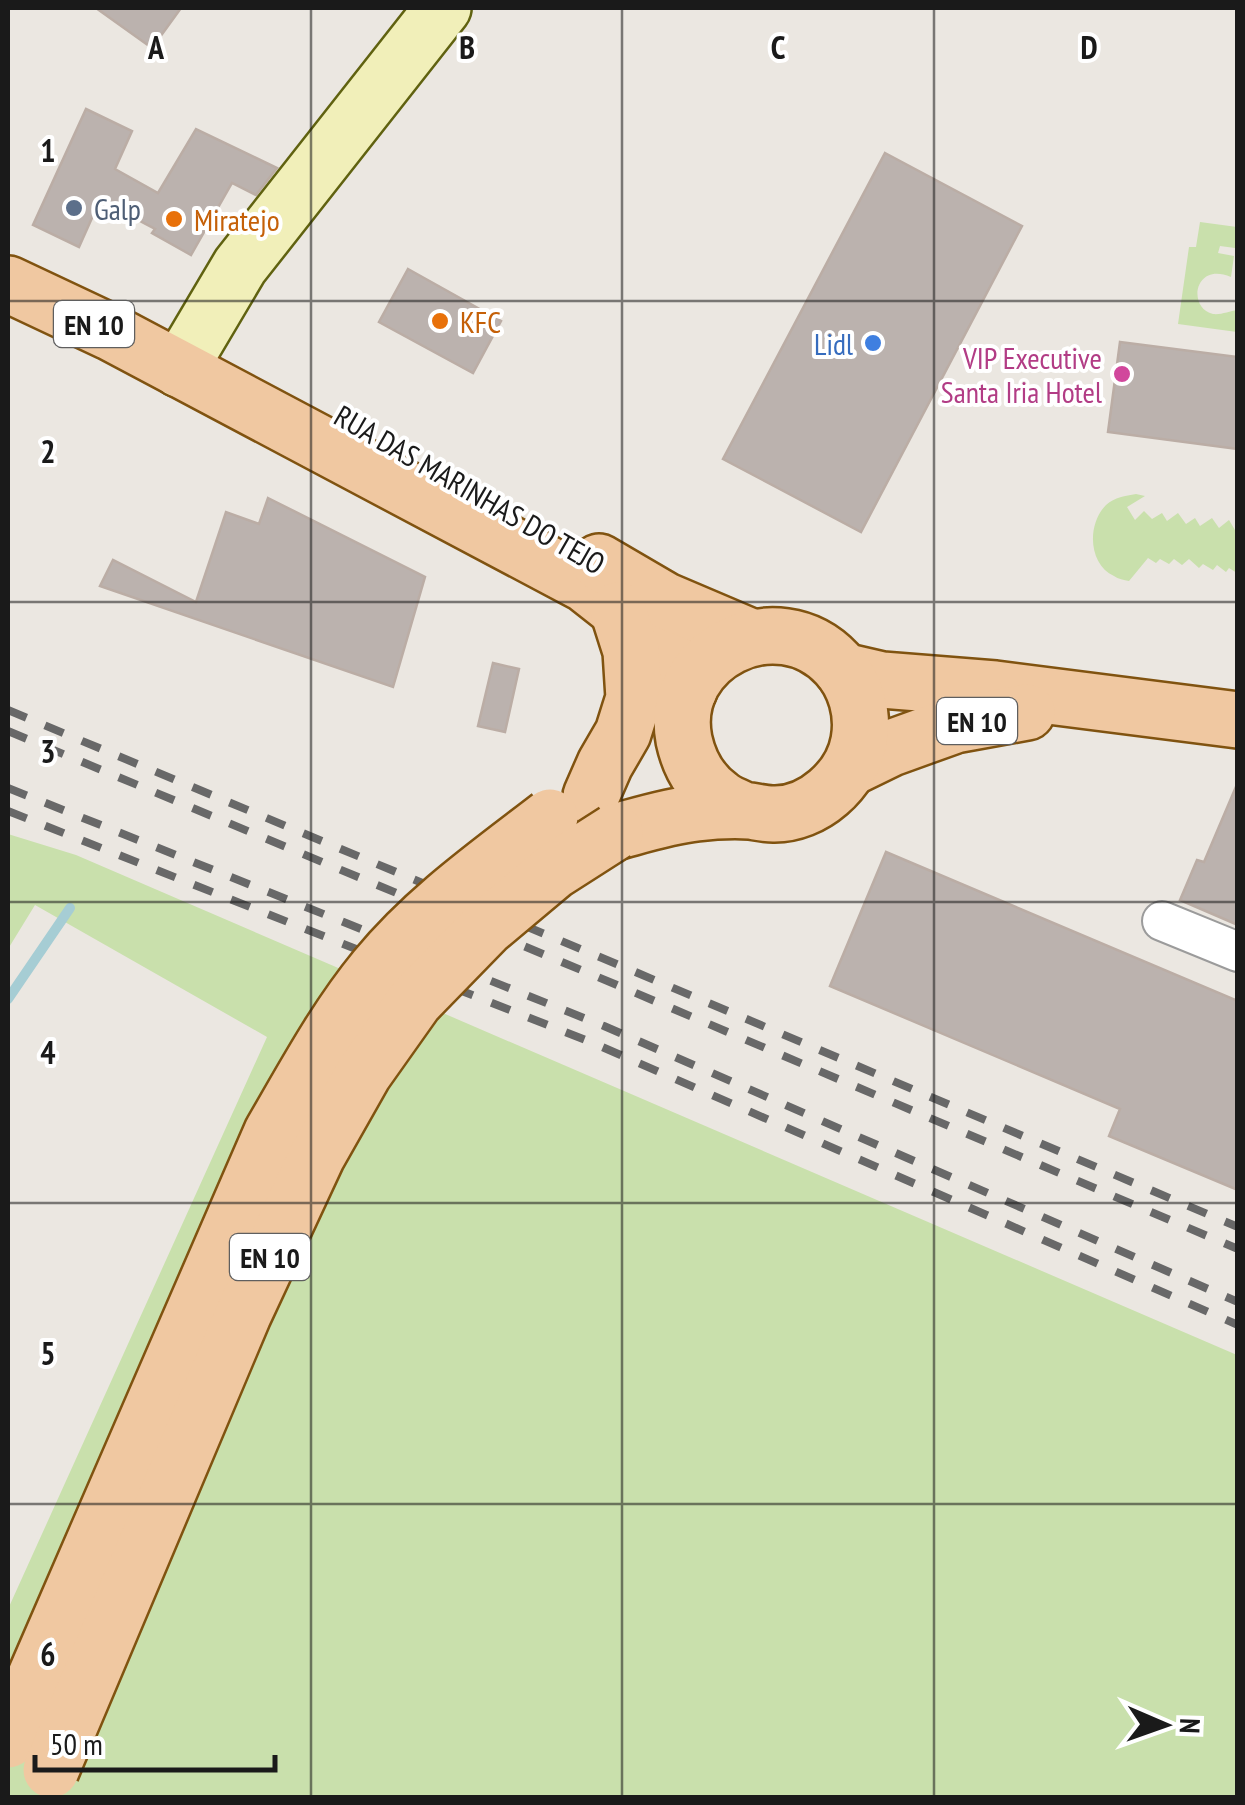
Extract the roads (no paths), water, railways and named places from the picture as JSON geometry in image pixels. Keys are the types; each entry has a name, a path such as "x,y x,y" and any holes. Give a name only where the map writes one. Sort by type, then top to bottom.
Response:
{"main road":[{"name":"RUA DAS MARINHAS DO TEJO","path":"8,284 110,332 585,584 671,660 685,709"},
{"name":"RUA DAS MARINHAS DO TEJO","path":"179,369 258,380 346,414 491,506 664,600 752,637"},
{"name":"EN 10","path":"585,815 605,764 624,733 634,698 631,651 618,610"},
{"path":"780,635 815,646 843,671 855,693 861,718 859,744 850,768 831,792 805,808 776,815 746,811 720,799 700,780 687,756 685,709 703,666 725,648 752,637 780,635"},
{"name":"EN 10","path":"843,671 882,680 1238,720"},
{"name":"EN 10","path":"850,768 955,725 1026,712 1112,704"},
{"name":"EN 10","path":"32,1769 272,1132 321,1047 376,968 449,894 585,815 634,772 685,709"},
{"name":"EN 10","path":"585,815 746,811"}],"street":[{"path":"179,369 240,266 442,8"},
{"path":"1162,921 1238,952"}],"waterway":[{"path":"8,999 70,908"}],"railway":[{"path":"8,710 1238,1227"},
{"path":"8,731 1238,1249"},
{"path":"8,788 604,1026 1238,1302"},
{"path":"8,811 593,1043 1238,1325"}],"place":[{"name":"Galp","path":"74,208"},
{"name":"Miratejo","path":"174,219"},
{"name":"KFC","path":"440,321"},
{"name":"Lidl","path":"873,343"},
{"name":"VIP Executive Santa Iria Hotel","path":"1122,374"}]}
